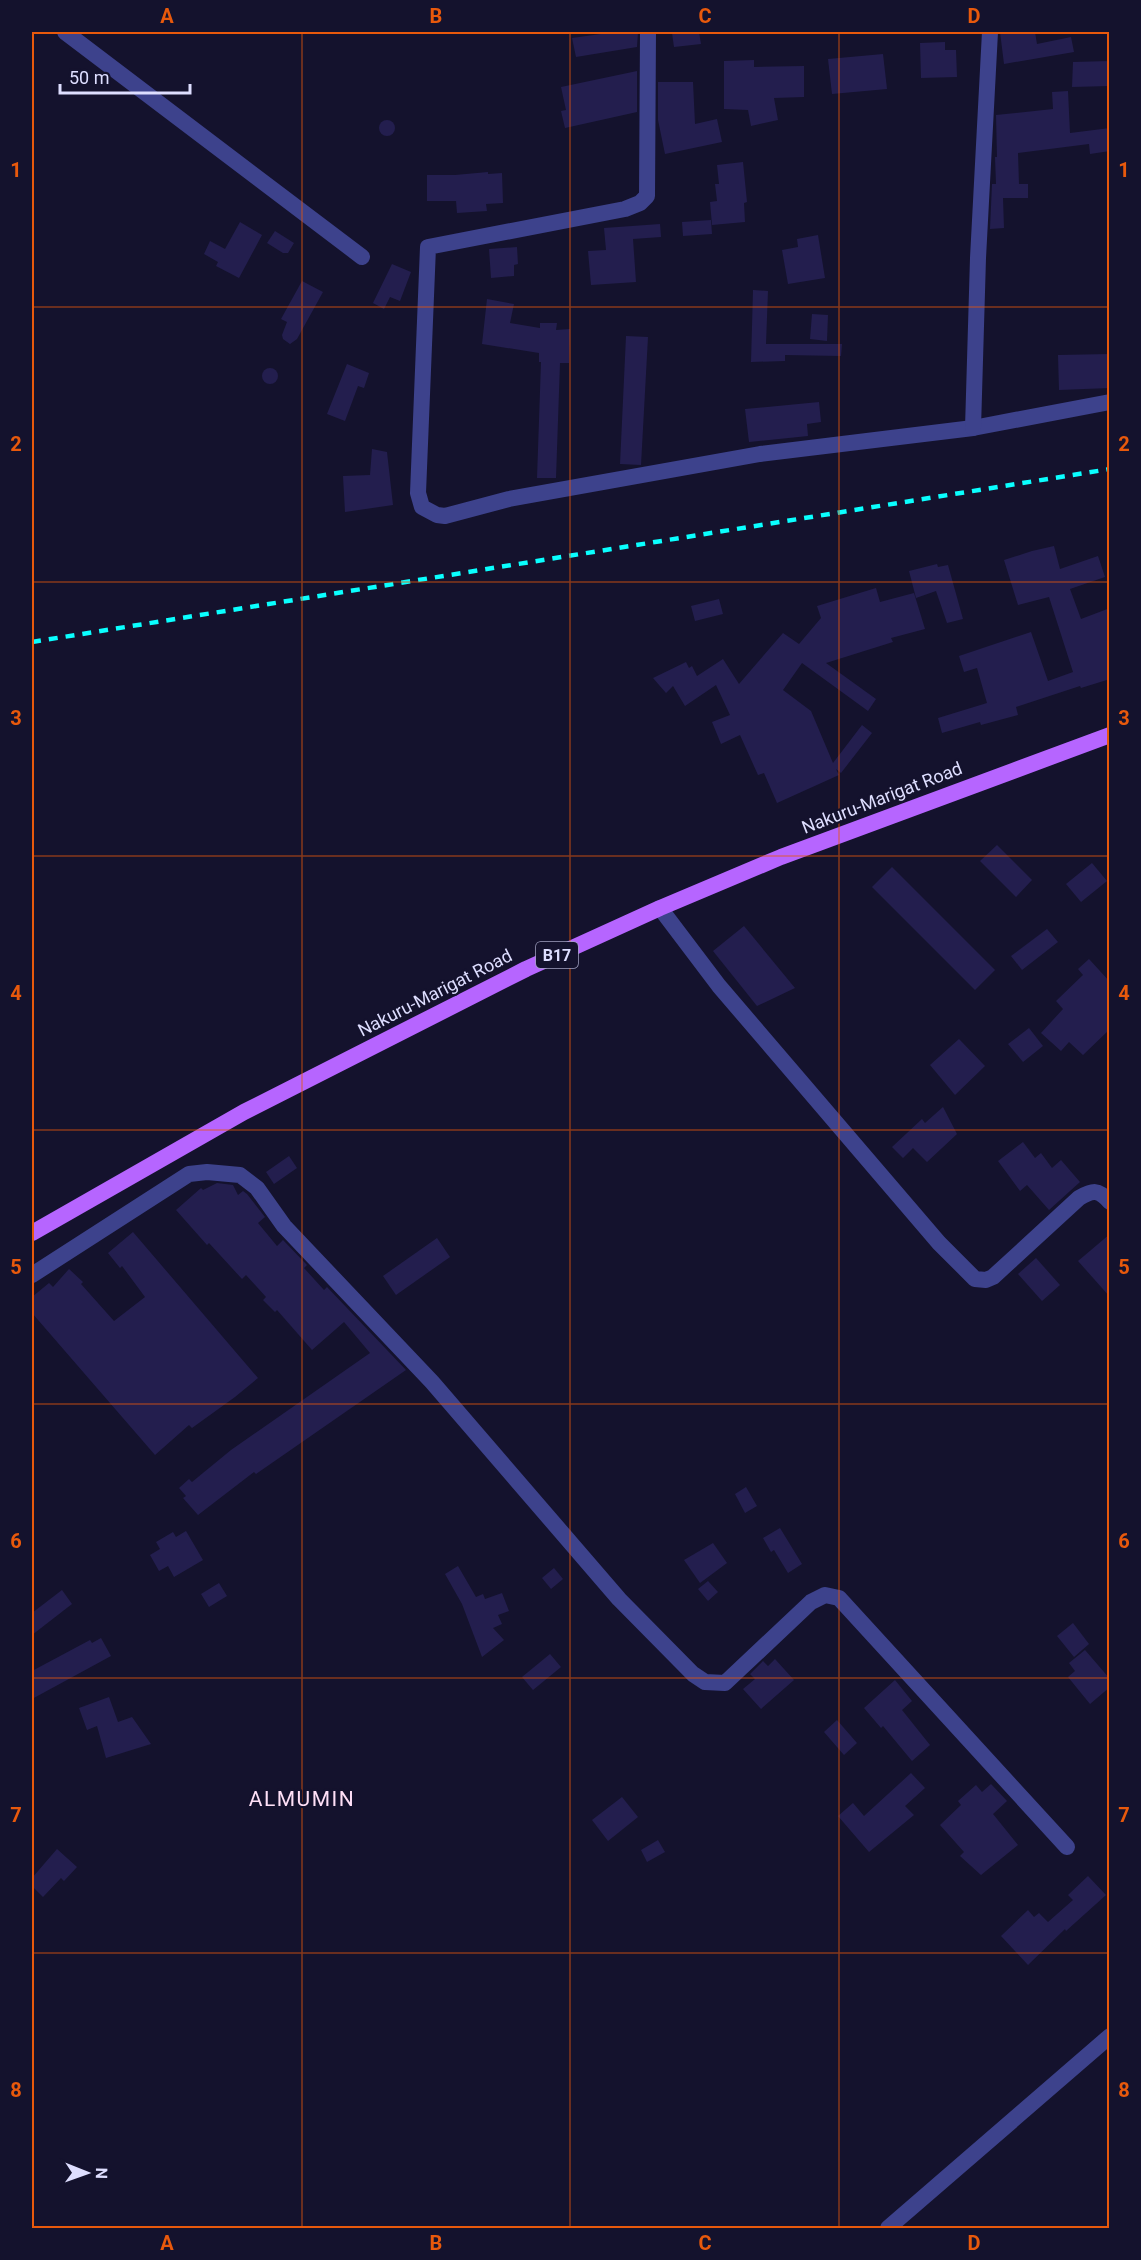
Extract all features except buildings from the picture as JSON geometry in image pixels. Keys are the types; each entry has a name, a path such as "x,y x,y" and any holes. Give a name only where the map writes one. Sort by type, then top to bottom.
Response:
{"main road":[{"name":"Nakuru-Marigat Road","path":"32,1233 244,1112 526,969 660,908 781,857 1110,735"}],"street":[{"path":"65,32 362,258"},
{"path":"648,32 647,196 640,203 625,209 428,247 418,493 422,507 437,515 445,516 509,499 760,454 973,428 1110,402"},
{"path":"973,428 978,258 990,32"},
{"path":"660,908 719,986 939,1243 975,1279 986,1280 993,1277 1078,1198 1096,1192 1102,1193 1110,1202"},
{"path":"32,1275 189,1174 207,1172 240,1175 257,1188 284,1226 432,1382 619,1599 693,1674 705,1682 725,1683 811,1602 825,1595 839,1598 1067,1847"},
{"path":"888,2229 1110,2036"}],"railway":[{"path":"32,642 1110,469"}],"district":[{"name":"ALMUMIN","path":"302,1799"}]}
